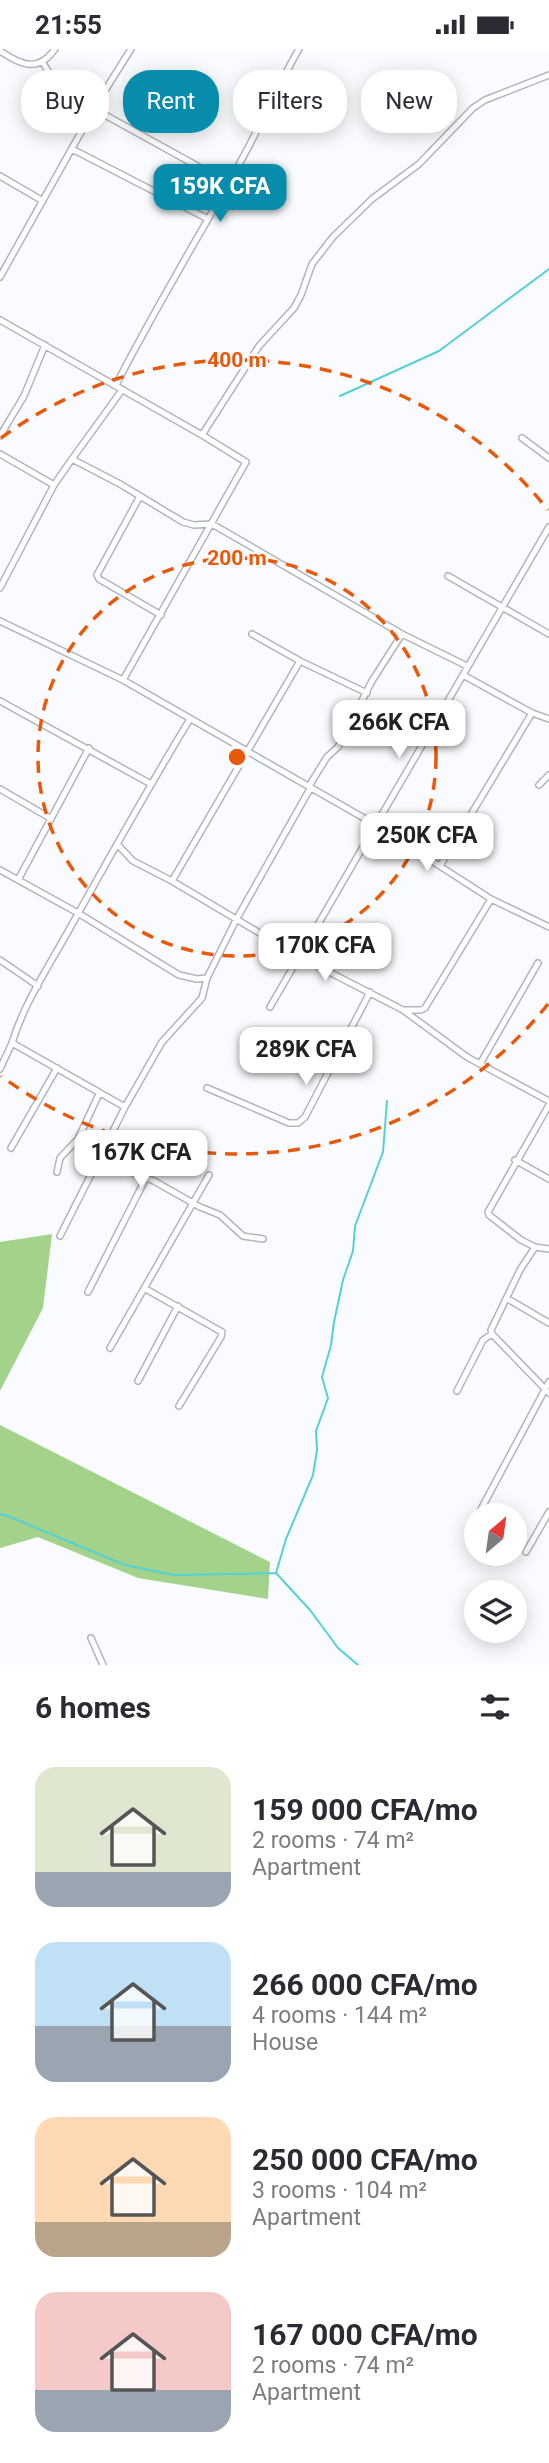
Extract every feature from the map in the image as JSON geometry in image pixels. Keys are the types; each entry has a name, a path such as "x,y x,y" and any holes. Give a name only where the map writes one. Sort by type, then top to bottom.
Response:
{"street":[{"path":"0,51 15,61 30,65 43,63 55,49"},
{"path":"109,84 131,49"},
{"path":"116,385 148,321 168,291 228,183 299,49"},
{"path":"43,63 47,70"},
{"path":"202,435 260,346 294,308 312,264 333,237 372,199 419,165 473,108 485,100 549,75"},
{"path":"109,119 228,183"},
{"path":"0,277 81,133"},
{"path":"72,149 208,219"},
{"path":"0,176 43,201"},
{"path":"0,320 246,462 123,680"},
{"path":"0,436 24,396 45,345"},
{"path":"0,588 54,485 122,390"},
{"path":"522,439 549,458"},
{"path":"0,454 54,485"},
{"path":"72,459 183,522 194,525 212,524 402,634 467,666"},
{"path":"141,496 97,575 99,579 161,615"},
{"path":"270,1007 549,527"},
{"path":"448,576 549,634"},
{"path":"0,621 123,680 376,825 491,899 549,927"},
{"path":"252,634 300,661 368,692"},
{"path":"60,1236 125,1107 162,1042 202,999 207,978 236,920 310,786 327,757 338,747 402,634"},
{"path":"172,881 300,661"},
{"path":"463,675 532,713 549,719"},
{"path":"0,701 151,784"},
{"path":"440,866 532,713"},
{"path":"0,1069 19,1020 190,719"},
{"path":"18,880 89,748"},
{"path":"539,785 549,775"},
{"path":"0,789 50,818"},
{"path":"117,844 134,861 299,957 403,1010 467,1057 549,1103 488,1212 521,1240 535,1247 549,1249"},
{"path":"0,870 78,913 179,975 207,978"},
{"path":"403,1010 425,1008 491,899"},
{"path":"0,960 38,986"},
{"path":"480,1064 538,963"},
{"path":"207,1088 289,1123 298,1123 305,1117 370,992"},
{"path":"12,1043 125,1107"},
{"path":"0,1050 7,1054"},
{"path":"11,1148 57,1068"},
{"path":"57,1172 60,1158 78,1139 99,1094"},
{"path":"98,1159 193,1201 225,1218 243,1236 263,1239"},
{"path":"515,1160 549,1179"},
{"path":"110,1348 209,1175"},
{"path":"88,1292 146,1178"},
{"path":"535,1247 520,1270 491,1330 547,1391"},
{"path":"144,1287 222,1332 179,1406"},
{"path":"508,1299 549,1323"},
{"path":"138,1381 178,1307"},
{"path":"457,1391 483,1340 492,1334"},
{"path":"485,1503 547,1391 549,1382"},
{"path":"527,1550 549,1512"},
{"path":"91,1638 103,1665"}],"green space":[{"path":"52,1234 43,1308 0,1391 0,1242"},
{"path":"0,1425 270,1562 268,1599 138,1578 38,1537 0,1548"}],"waterway":[{"path":"340,396 439,351 549,269"},
{"path":"276,1573 286,1539 313,1475 317,1450 316,1431 328,1398 322,1377 343,1280 353,1251 355,1226 383,1152 387,1101"},
{"path":"0,1515 125,1565 174,1575 276,1573 310,1610 338,1648 358,1665"}]}
